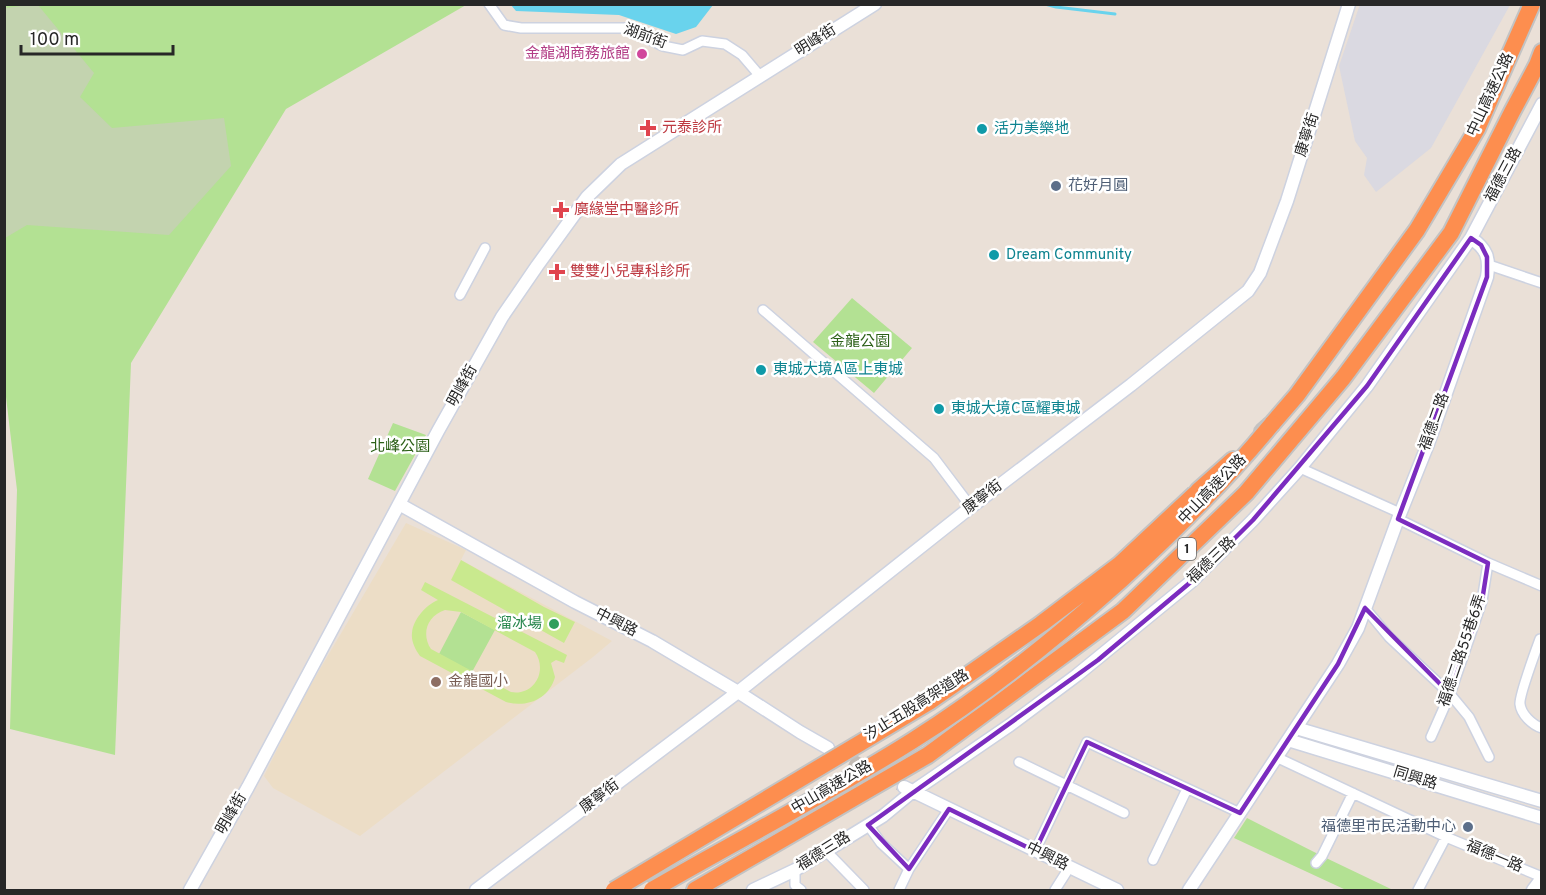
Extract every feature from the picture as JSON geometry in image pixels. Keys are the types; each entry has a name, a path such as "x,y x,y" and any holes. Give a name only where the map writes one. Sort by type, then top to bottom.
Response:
{"highway":[{"name":"中山高速公路","path":"652,891 825,794 913,740 997,683 1046,645 1154,550 1211,495 1298,395 1417,230 1477,129 1532,4"},
{"name":"中山高速公路","path":"695,891 928,755 1123,611 1246,493 1343,378 1451,233 1540,58"},
{"name":"汐止五股高架道路","path":"614,891 938,696 1041,624 1119,565 1272,424"}],"street":[{"name":"湖前街","path":"489,4 504,25 521,28 625,28 663,45 683,50 702,41 724,44 742,56 760,76"},
{"name":"明峰街","path":"190,891 502,317 587,196 621,164 875,4"},
{"name":"康寧街","path":"476,891 738,692 1248,291 1260,273 1287,201 1349,4"},
{"name":"福德三路","path":"753,891 795,870 883,816 908,789 1010,725 1077,675 1192,581 1253,520 1300,468 1367,386 1471,238 1542,104"},
{"path":"1471,238 1481,245 1489,265 1542,283"},
{"path":"460,295 485,248"},
{"name":"福德二路","path":"1189,891 1338,664 1358,628 1428,444 1487,277 1489,265"},
{"path":"763,310 934,458 971,507"},
{"path":"1300,468 1399,516 1488,563 1541,586"},
{"name":"中興路","path":"399,504 652,642 828,748"},
{"name":"福德二路55巷6弄","path":"1431,736 1450,694 1482,600 1488,563"},
{"path":"1365,608 1389,637 1450,694 1468,717 1489,757"},
{"path":"1540,639 1519,703 1523,715 1542,728"},
{"name":"同興路","path":"1296,728 1542,801"},
{"name":"同興路","path":"1288,740 1542,818"},
{"path":"1035,851 1087,742 1240,813"},
{"name":"福德一路","path":"1276,757 1446,837 1542,878 1533,891"},
{"path":"1019,762 1124,813"},
{"name":"中興路","path":"908,789 1117,891"},
{"path":"1153,860 1187,789"},
{"path":"1316,863 1323,856 1353,794"},
{"path":"899,891 909,869 949,809"},
{"path":"868,825 881,843 909,869"},
{"path":"1418,891 1446,837"},
{"path":"826,851 864,891"},
{"path":"1055,891 1069,867"},
{"path":"795,870 795,885 801,891"}],"highlighted area":[{"path":"1471,238 1481,245 1487,257 1487,277 1398,519 1488,563 1482,601 1450,694 1365,608 1338,664 1240,813 1087,742 1035,851 949,809 909,869 868,825 1098,660 1192,581 1253,520 1367,386"}],"shaded area":[{"path":"1360,4 1510,5 1431,148 1376,192 1364,175 1367,158 1355,141 1339,66"},
{"name":"金龍國小","path":"406,523 466,550 461,560 612,641 360,836 273,788 264,776 300,703"}],"green space":[{"path":"4,5 466,5 286,109 131,363 115,755 10,729 17,490 4,380"},
{"path":"5,5 7,8 38,5 94,73 80,97 112,128 224,118 231,166 169,235 27,225 5,238"},
{"name":"金龍公園","path":"852,298 912,348 874,393 813,342"},
{"name":"北峰公園","path":"393,423 426,435 395,491 368,479"},
{"path":"461,560 575,622 564,643 451,580"},
{"path":"425,582 567,655 564,663 556,660 551,663 555,677 548,691 529,703 506,702 420,656 413,642 413,628 421,613 438,600 421,590","holes":["445,610 461,612 535,652 540,667 532,686 526,690 511,692 431,649 426,637 430,621"]},
{"path":"461,612 495,630 472,672 439,654"},
{"path":"1247,818 1393,890 1346,890 1234,838"}],"water":[{"path":"511,5 713,5 696,27 676,34 619,15 516,11"}],"waterway":[{"path":"1045,4 1115,14"}],"tunnel":[{"path":"835,751 904,787"}],"place":[{"name":"金龍湖商務旅館","path":"642,54"},
{"name":"元泰診所","path":"648,128"},
{"name":"活力美樂地","path":"982,129"},
{"name":"花好月圓","path":"1056,186"},
{"name":"廣緣堂中醫診所","path":"561,210"},
{"name":"Dream Community","path":"994,255"},
{"name":"雙雙小兒專科診所","path":"557,272"},
{"name":"東城大境A區上東城","path":"761,370"},
{"name":"東城大境C區耀東城","path":"939,409"},
{"name":"溜冰場","path":"554,624"},
{"name":"金龍國小","path":"436,682"},
{"name":"福德里市民活動中心","path":"1468,827"}]}
